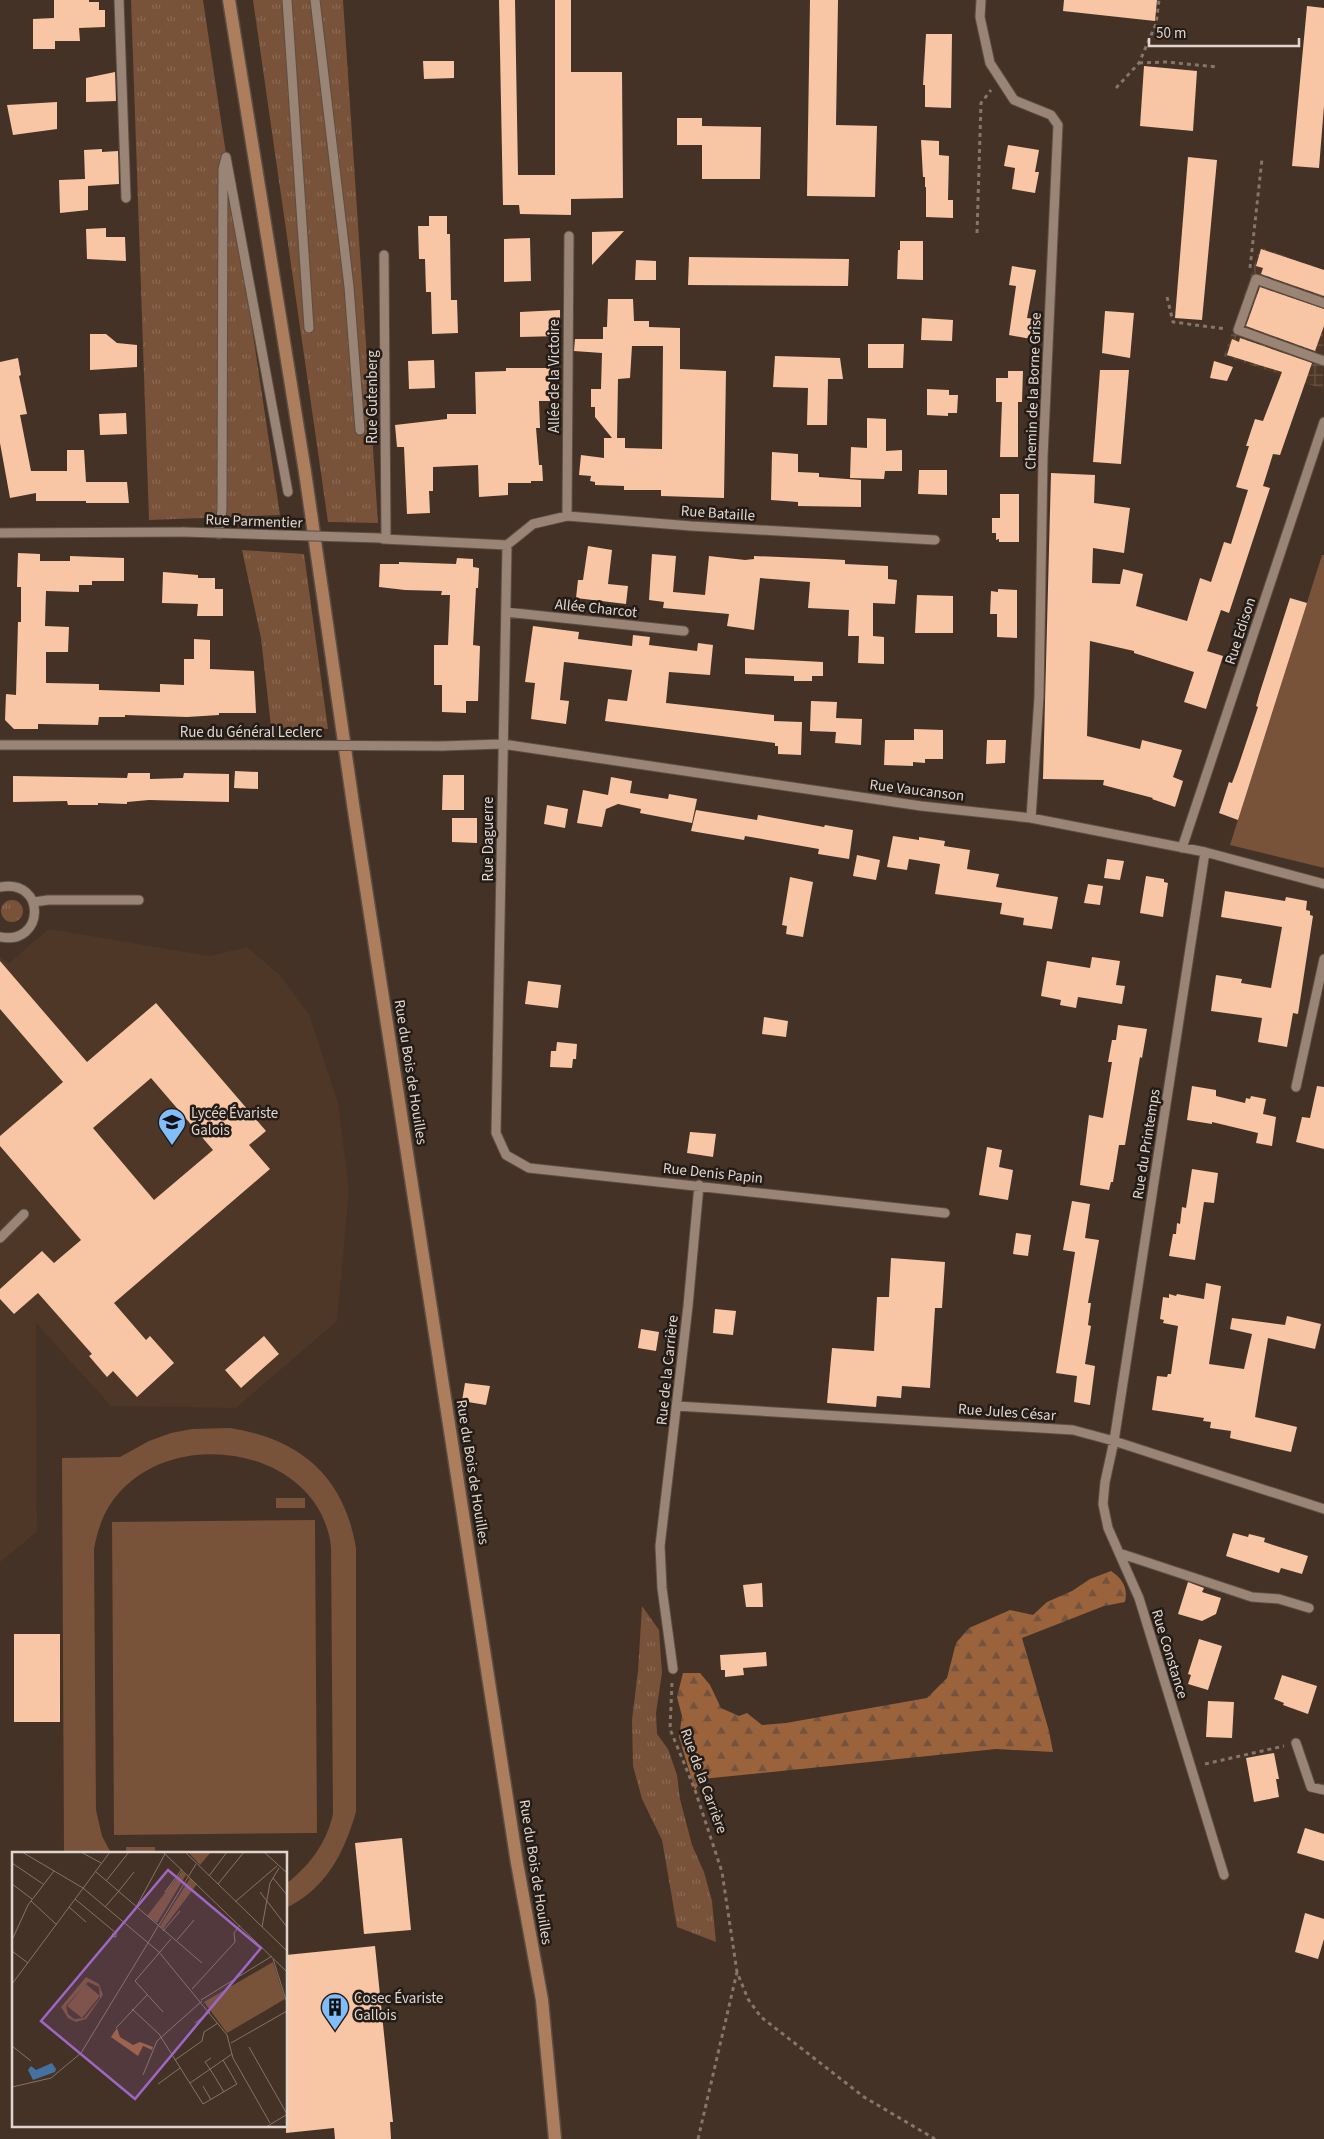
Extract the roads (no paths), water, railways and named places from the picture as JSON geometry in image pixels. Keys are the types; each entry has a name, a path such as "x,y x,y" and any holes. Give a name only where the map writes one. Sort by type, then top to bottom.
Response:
{"main road":[{"name":"Rue du Bois de Houilles","path":"229,0 304,462 354,811 517,1863 542,2000 555,2139"}],"street":[{"path":"120,0 126,198"},
{"path":"286,0 309,328"},
{"path":"315,0 349,287 360,430"},
{"name":"Chemin de la Borne Grise","path":"981,0 980,17 990,63 1014,100 1051,115 1058,126 1043,457 1039,697 1031,818"},
{"path":"219,534 222,509 223,169 226,157 288,492"},
{"name":"Allée de la Victoire","path":"567,516 569,236"},
{"name":"Rue Gutenberg","path":"383,539 384,255"},
{"path":"1324,303 1256,279 1238,330 1324,361"},
{"name":"Rue Edison","path":"1182,848 1324,422"},
{"name":"Rue Bataille","path":"507,545 533,524 567,516 691,526 935,540"},
{"name":"Rue Parmentier","path":"0,533 184,532 507,545"},
{"name":"Rue Daguerre","path":"496,1133 507,545"},
{"name":"Allée Charcot","path":"506,612 684,631"},
{"name":"Rue Vaucanson","path":"502,744 911,804 1031,818 1205,852 1324,884"},
{"name":"Rue du Général Leclerc","path":"0,745 442,746 502,744"},
{"name":"Rue du Printemps","path":"1114,1441 1205,852"},
{"path":"0,887 17,887 24,890 34,902 34,919 25,933 9,939 0,937"},
{"path":"34,902 48,900 138,900"},
{"path":"1296,1087 1324,959"},
{"name":"Rue Denis Papin","path":"496,1133 506,1155 529,1168 945,1213"},
{"name":"Rue de la Carrière","path":"673,1670 662,1588 660,1546 699,1185"},
{"path":"0,1238 24,1214"},
{"name":"Rue Jules César","path":"676,1406 1073,1430 1114,1441 1324,1509"},
{"name":"Rue Constance","path":"1114,1441 1105,1482 1103,1504 1108,1528 1139,1598 1224,1875"},
{"path":"1119,1553 1252,1597 1279,1599 1309,1608"},
{"path":"1296,1743 1311,1787 1324,1790"}],"place":[{"name":"Lycée Évariste Galois","path":"172,1146"},
{"name":"Cosec Évariste Gallois","path":"335,2031"}]}
